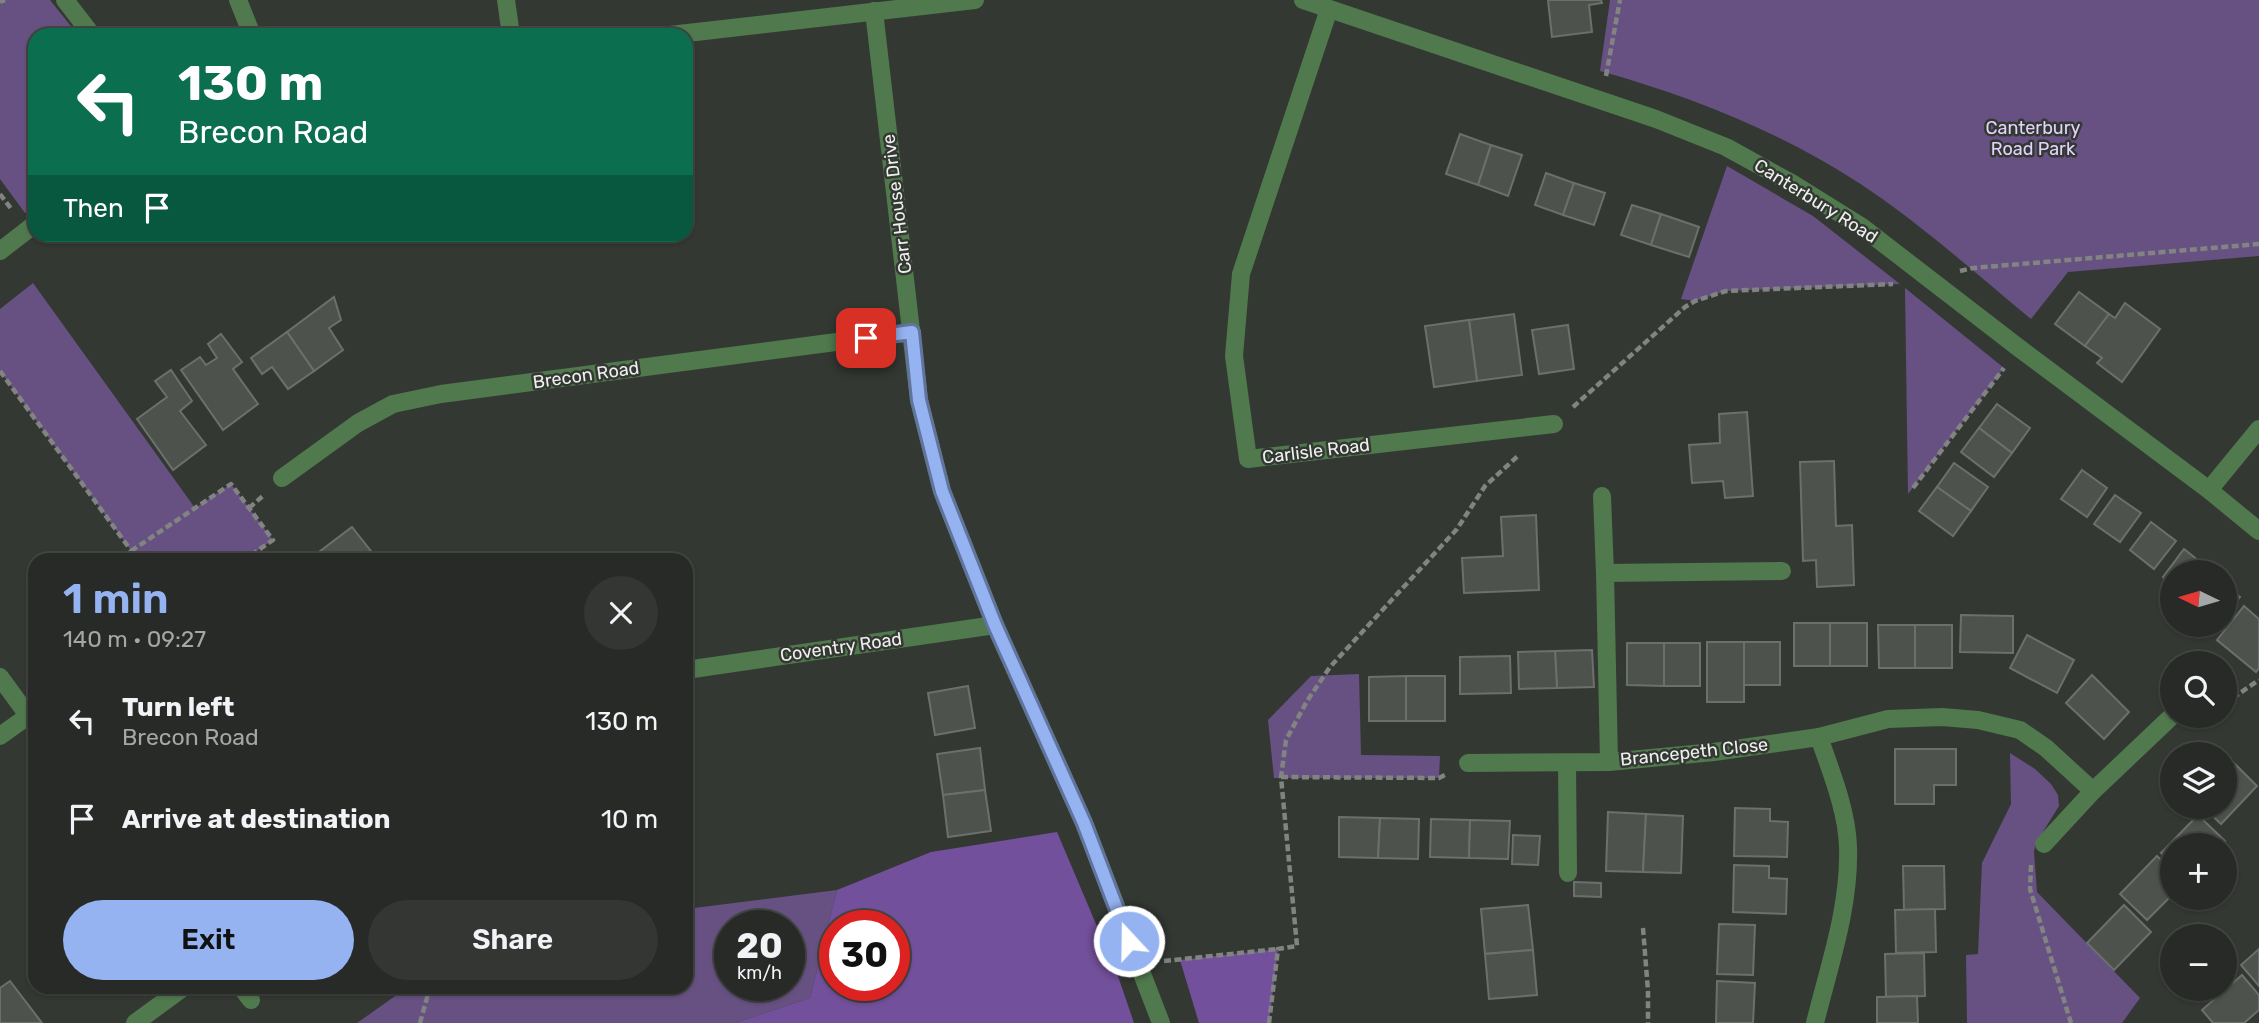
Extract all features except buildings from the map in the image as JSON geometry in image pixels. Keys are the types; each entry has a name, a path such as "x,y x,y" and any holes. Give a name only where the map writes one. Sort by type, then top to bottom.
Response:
{"street":[{"path":"65,0 87,28"},
{"path":"238,0 249,28"},
{"path":"506,0 510,28"},
{"path":"693,32 975,0"},
{"name":"Canterbury Road","path":"1303,0 1656,119 1726,147 1793,184 1862,227 1931,278 2259,531"},
{"name":"Carlisle Road","path":"1329,9 1241,274 1234,356 1248,459 1554,424"},
{"name":"Carr House Drive","path":"874,12 919,400 942,491 995,625 1084,823 1161,1023"},
{"path":"0,251 28,229"},
{"name":"Brecon Road","path":"282,478 358,423 393,404 441,394 912,332"},
{"path":"2209,490 2259,429"},
{"path":"1602,496 1609,762"},
{"path":"1605,573 1782,570"},
{"name":"Coventry Road","path":"693,669 995,625"},
{"path":"0,677 28,715"},
{"name":"Brancepeth Close","path":"1468,762 1609,762 1714,752 1819,737 1888,719 1942,717 1978,720 2020,730 2046,748 2093,791"},
{"path":"0,736 28,722"},
{"path":"2044,844 2093,791 2160,727"},
{"path":"1815,1023 1845,900 1849,846 1842,807 1819,737"},
{"path":"1567,763 1568,873"},
{"path":"135,1023 174,994"}],"path":[{"path":"0,2 5,0"},
{"path":"1601,101 1620,0"},
{"path":"1139,964 1297,946 1281,777 1286,740 1307,701 1330,667 1457,528 1485,486 1685,307 1726,291 1900,284 1973,268 2259,244"},
{"path":"1913,488 2019,348"},
{"path":"0,371 131,551 232,484 272,540 254,553"},
{"path":"2237,695 2259,680"},
{"path":"1281,777 1439,778 1468,762"},
{"path":"2044,844 2031,863 2030,889 2071,1023"},
{"path":"1643,928 1648,1023"},
{"path":"1269,1023 1278,949"},
{"path":"420,1023 428,994"}],"green space":[{"path":"0,0 50,0 72,28 28,28 28,211 25,213 0,179"},
{"name":"Canterbury Road Park","path":"1610,0 2259,0 2259,256 2068,272 2031,319 1904,215 1829,165 1734,117 1600,71"},
{"path":"1727,166 1813,216 1900,284 1726,291 1695,301 1681,299"},
{"path":"33,283 195,508 231,484 273,540 254,553 133,553 0,371 0,309"},
{"path":"1905,288 2004,368 1908,494"},
{"path":"1359,674 1361,755 1440,756 1439,778 1274,778 1268,720 1311,676"},
{"path":"2010,753 2035,769 2058,795 2059,806 2036,843 2034,852 2037,892 2140,998 2122,1023 1967,1023 1966,955 1978,954 1982,863 2011,804"},
{"path":"837,890 832,910 819,910 819,962 810,998 805,1000 805,910 714,910 714,1001 801,1001 735,1023 357,1023 398,994 693,994 693,908"}],"shaded area":[{"path":"1057,832 1118,976 1134,1023 735,1023 810,998 819,962 819,1001 910,1001 910,910 832,910 837,890 931,852"},
{"path":"1278,949 1269,1023 1199,1023 1180,960"}],"route":[{"path":"866,338 912,332 919,400 942,491 995,625 1084,823 1129,941"}]}
